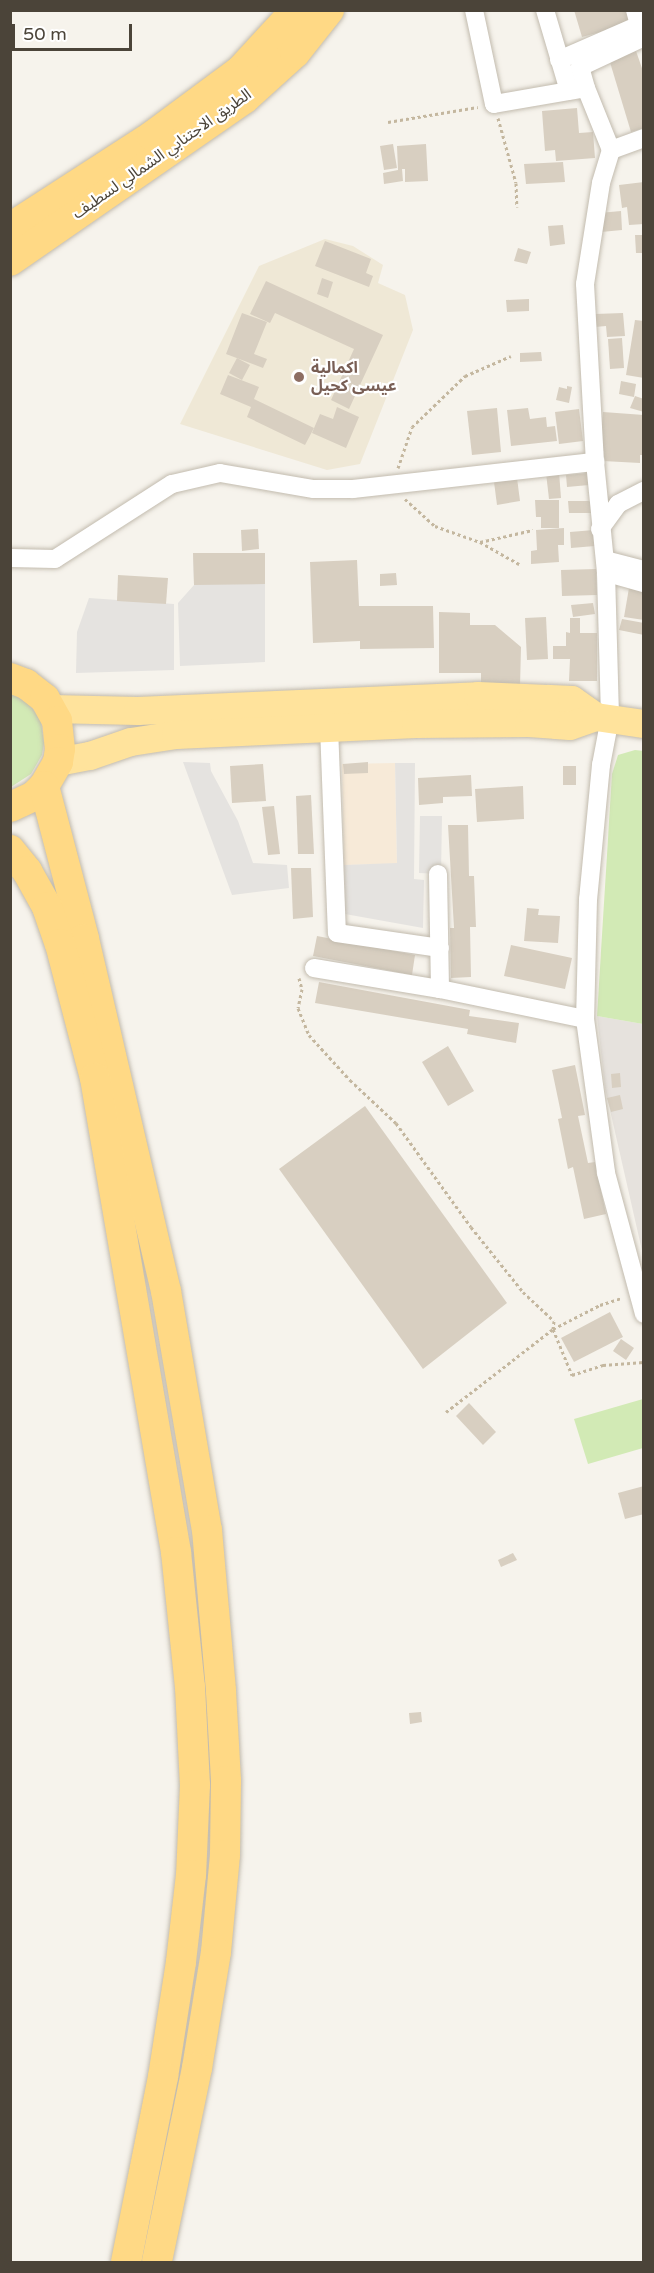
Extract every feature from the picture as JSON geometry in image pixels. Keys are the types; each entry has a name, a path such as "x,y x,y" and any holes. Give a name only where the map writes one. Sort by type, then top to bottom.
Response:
{"highway":[{"name":"الطريق الاجتنابي الشمالي لسطيف","path":"10,228 152,136 240,71 296,10"},
{"name":"الطريق الاجتنابي الشمالي لسطيف","path":"10,261 245,98 295,53 329,10"},
{"path":"10,678 36,691 51,709 60,735 51,774 84,939 166,1291 207,1530 221,1691 226,1781 225,1855 216,1952 197,2068 157,2262"},
{"path":"10,807 34,796 51,774"},
{"path":"10,850 27,871 47,907 57,934 95,1078 176,1552 190,1687 195,1785 189,1897 163,2077 126,2262"}],"main road":[{"path":"51,709 138,711 478,696 572,700 603,718 644,724"},
{"path":"51,774 131,741 176,735 511,723 570,726 603,718"}],"street":[{"path":"474,10 494,104 578,90"},
{"path":"544,10 559,60 611,150 601,183 585,284 595,462 600,529 606,566 601,765 588,899 585,1018 606,1173 644,1314"},
{"path":"578,90 580,67 640,24"},
{"path":"559,60 640,24"},
{"path":"611,150 644,138"},
{"path":"10,558 56,559 172,484 220,473 314,489 390,486 595,462"},
{"path":"600,529 618,504 644,491"},
{"path":"606,566 644,570"},
{"path":"606,566 644,583"},
{"path":"328,728 337,933 440,948"},
{"path":"438,874 440,988"},
{"path":"314,968 440,988 585,1018"}],"path":[{"path":"388,122 494,104 516,183 517,207"},
{"path":"511,356 465,376 412,427 390,486 435,526 480,542 519,564"},
{"path":"480,542 533,530"},
{"path":"314,968 299,976 302,989 298,1008 309,1035 350,1080 396,1123 471,1227 523,1292 554,1321 553,1329 572,1375 603,1365 644,1362"},
{"path":"446,1412 553,1329 600,1305 638,1292"}],"shaded area":[{"name":"اكمالية عيسى كحيل","path":"325,239 353,246 383,265 378,283 405,295 413,330 360,464 327,470 180,424 259,266"},
{"path":"193,553 265,553 265,662 180,666 178,603 194,585"},
{"path":"89,598 174,604 174,670 76,673 77,632"},
{"path":"183,762 210,763 211,771 238,821 253,863 287,865 289,888 232,895"},
{"path":"395,763 397,864 344,865 342,764"},
{"path":"395,763 415,763 414,879 424,880 423,928 345,914 344,865 397,863"},
{"path":"420,816 442,816 441,874 419,873"},
{"path":"597,1016 643,1024 643,1255 605,1088"}],"green space":[{"path":"11,693 28,703 35,712 41,722 44,743 42,755 31,774 11,787"},
{"path":"635,750 644,751 643,1024 597,1016 612,774 618,755"},
{"path":"643,1399 643,1448 588,1464 574,1419"}],"building":[{"path":"574,10 627,10 630,24 582,37"},
{"path":"636,51 644,74 644,128 631,132 609,59"},
{"path":"577,108 579,133 593,132 595,158 556,161 555,150 545,151 542,111"},
{"path":"393,144 397,168 384,170 380,146"},
{"path":"426,144 428,181 405,182 405,169 402,169 403,181 384,184 383,173 398,170 397,146"},
{"path":"563,162 565,182 526,184 524,164"},
{"path":"644,182 644,224 629,225 627,207 622,208 619,185"},
{"path":"621,211 622,230 601,232 599,213"},
{"path":"563,225 565,244 550,246 548,226"},
{"path":"635,235 644,235 644,253 636,253"},
{"path":"325,241 371,259 366,273 373,276 369,287 315,266"},
{"path":"518,248 531,252 527,264 514,261"},
{"path":"322,278 333,282 328,298 317,294"},
{"path":"266,281 383,335 349,409 331,400 354,349 275,313 270,323 250,314"},
{"path":"529,299 529,311 507,312 506,300"},
{"path":"242,313 267,322 254,354 267,359 263,368 226,354"},
{"path":"623,313 625,336 607,337 606,326 595,327 595,314"},
{"path":"635,320 644,321 644,378 626,375"},
{"path":"622,338 624,368 610,369 608,339"},
{"path":"541,352 542,361 520,362 520,353"},
{"path":"237,358 250,365 242,380 229,373"},
{"path":"228,375 259,387 254,399 314,428 305,445 247,417 251,407 220,394"},
{"path":"621,381 636,384 634,397 619,394"},
{"path":"567,386 572,387 569,403 556,400 559,387 567,389"},
{"path":"635,396 644,399 644,412 630,408"},
{"path":"337,407 359,417 346,448 312,433 320,414 333,419"},
{"path":"497,408 501,452 472,455 467,411"},
{"path":"528,408 530,419 546,417 547,427 555,426 557,441 511,446 507,410"},
{"path":"579,409 583,441 559,444 555,412"},
{"path":"603,412 644,415 644,455 640,455 640,463 603,461 604,451 600,450"},
{"path":"559,472 561,498 549,499 546,473"},
{"path":"588,473 589,485 567,487 566,475"},
{"path":"517,478 520,501 497,505 494,482"},
{"path":"535,500 559,500 559,528 541,528 541,517 536,517"},
{"path":"568,501 593,501 593,513 569,513"},
{"path":"564,528 564,545 558,545 559,562 531,564 531,551 537,550 536,530"},
{"path":"258,529 259,549 242,551 241,530"},
{"path":"594,530 595,546 571,548 570,532"},
{"path":"193,553 265,553 265,584 194,585"},
{"path":"357,560 359,606 433,606 434,648 360,649 360,641 313,643 310,562"},
{"path":"596,569 597,595 562,596 561,570"},
{"path":"396,573 397,585 380,586 380,574"},
{"path":"118,575 168,578 166,604 117,601"},
{"path":"629,588 644,590 644,620 624,617"},
{"path":"593,603 595,614 573,617 571,605"},
{"path":"439,612 470,613 470,625 495,625 521,647 520,687 481,685 481,673 439,673"},
{"path":"546,617 548,659 527,660 525,618"},
{"path":"570,618 580,618 580,633 597,633 597,681 569,681 570,659 553,659 553,646 566,646 566,632 570,633"},
{"path":"622,619 644,623 644,635 619,630"},
{"path":"368,762 368,773 344,774 343,764"},
{"path":"263,764 266,801 232,803 230,766"},
{"path":"563,766 576,766 576,785 563,785"},
{"path":"471,775 472,796 443,797 443,803 419,805 418,778"},
{"path":"523,786 524,819 477,822 475,789"},
{"path":"311,795 314,854 298,854 296,796"},
{"path":"274,806 280,854 268,855 262,807"},
{"path":"448,825 468,825 469,876 474,876 476,927 470,927 471,977 451,978 450,928 454,928"},
{"path":"291,868 311,868 313,917 293,919"},
{"path":"527,908 539,909 538,915 560,916 558,943 524,941"},
{"path":"317,936 415,955 412,975 313,956"},
{"path":"511,945 572,958 565,989 504,976"},
{"path":"319,982 470,1010 469,1016 519,1023 516,1043 467,1034 468,1029 315,1003"},
{"path":"448,1046 474,1091 448,1106 422,1062"},
{"path":"575,1065 585,1115 578,1116 588,1163 595,1162 606,1214 584,1219 573,1167 568,1169 558,1119 562,1118 552,1070"},
{"path":"620,1073 621,1087 612,1088 611,1074"},
{"path":"620,1095 623,1109 611,1112 607,1098"},
{"path":"365,1106 507,1303 423,1369 279,1169"},
{"path":"610,1312 623,1337 574,1362 561,1338"},
{"path":"621,1339 634,1348 626,1360 613,1351"},
{"path":"469,1403 496,1432 483,1445 456,1416"},
{"path":"644,1486 644,1514 625,1519 618,1493"},
{"path":"513,1553 517,1560 501,1567 498,1560"},
{"path":"421,1712 422,1722 410,1724 409,1713"}],"place":[{"name":"اكمالية عيسى كحيل","path":"299,377"}]}
